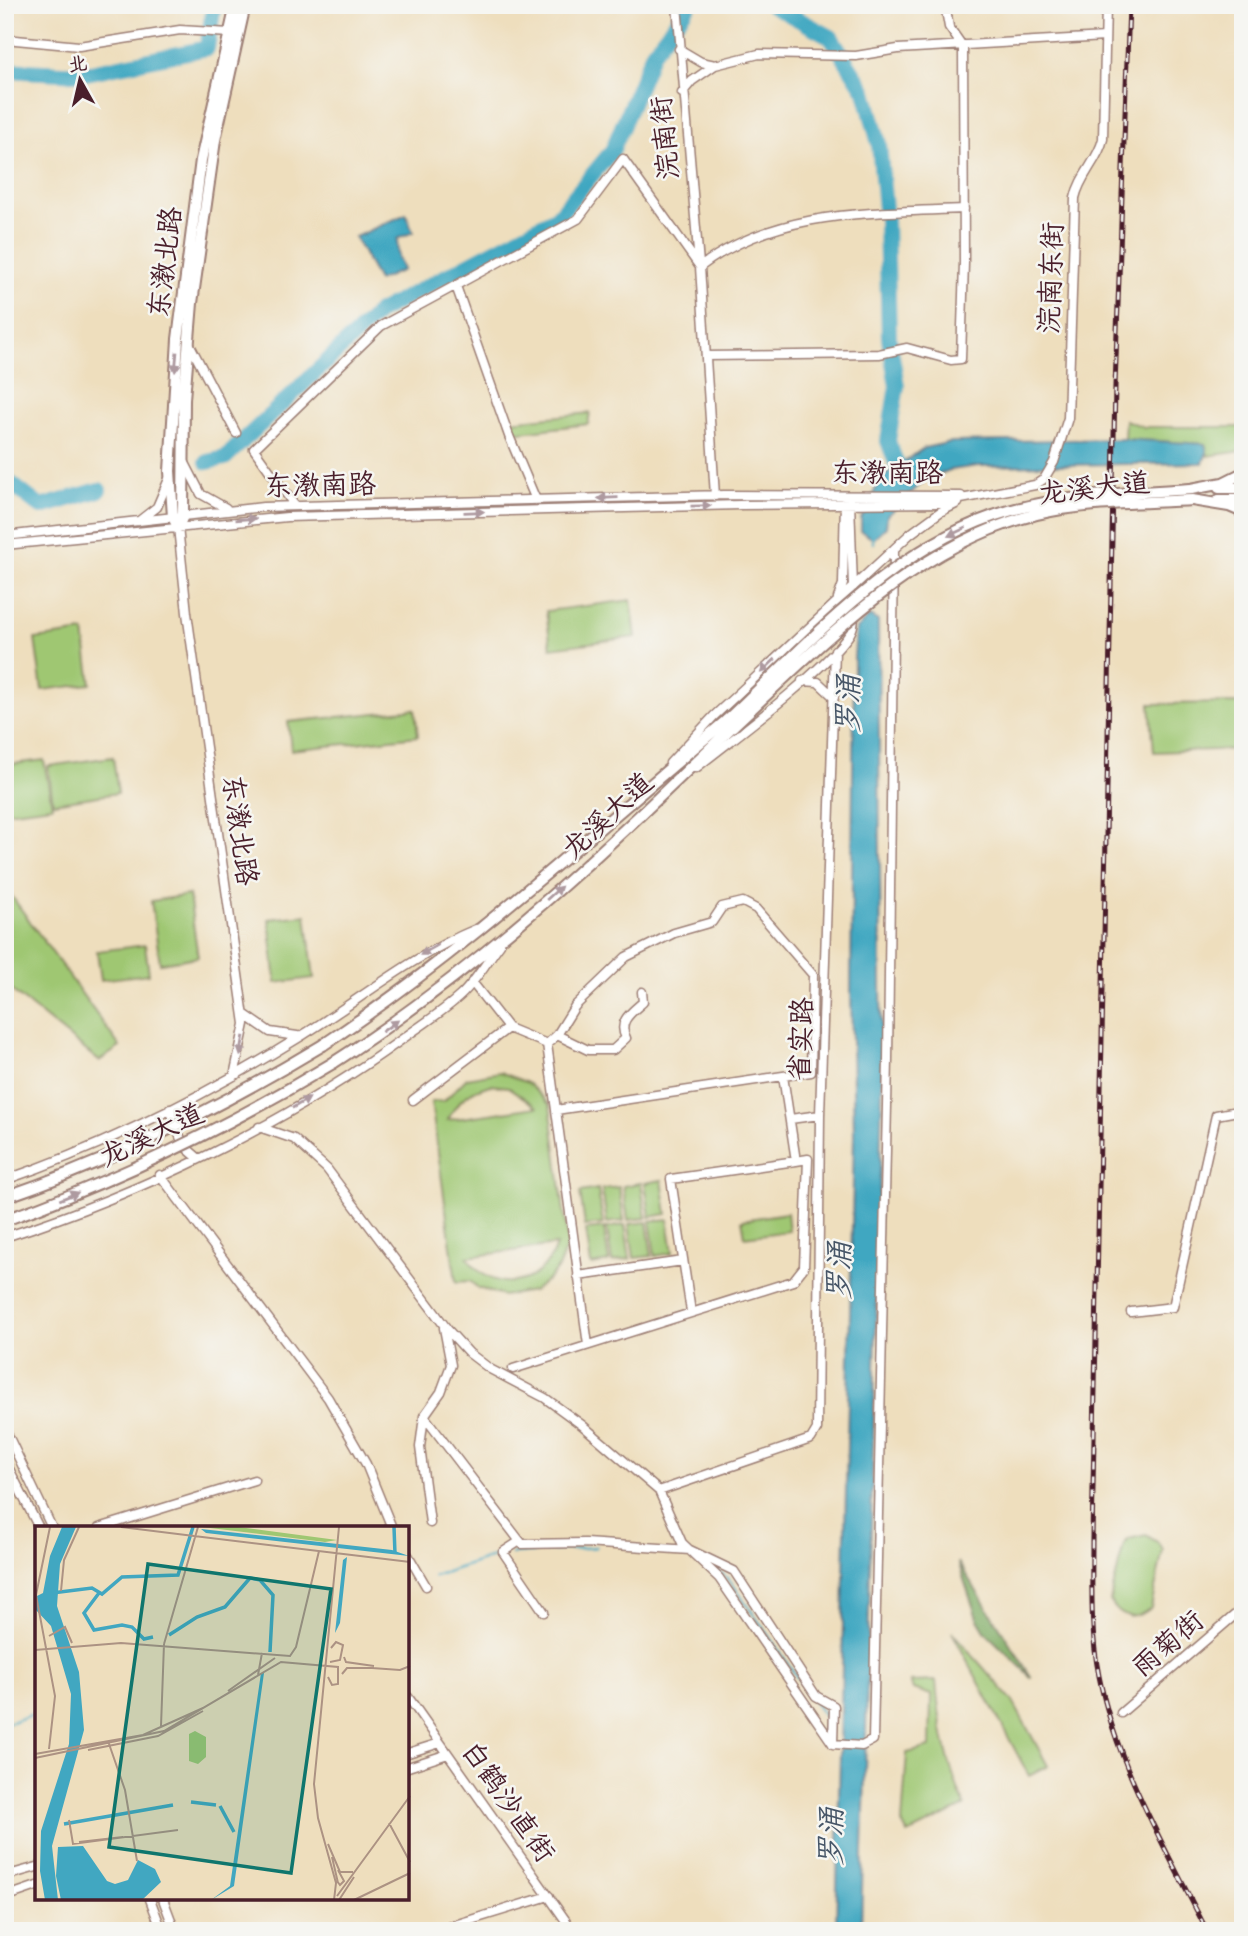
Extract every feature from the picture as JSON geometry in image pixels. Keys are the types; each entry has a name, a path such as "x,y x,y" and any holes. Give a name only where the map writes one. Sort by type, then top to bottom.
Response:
{"main road":[{"name":"东漖北路","path":"178,520 170,476 176,355 205,138 236,5"},
{"name":"东漖北路","path":"178,520 188,340 211,162 245,5"},
{"path":"1191,494 1243,473"},
{"name":"龙溪大道","path":"5,1220 85,1190 174,1150 260,1106 333,1063 410,1012 503,939 666,791 730,722 858,598 900,565 937,542 988,519 1046,503 1243,488"},
{"path":"1191,494 1243,512"},
{"name":"龙溪大道","path":"1191,494 1243,500"},
{"name":"龙溪大道","path":"5,1198 79,1170 165,1131 257,1084 323,1045 390,1000 492,923 652,781 730,722"}],"street":[{"name":"浣南街","path":"677,5 678,49 700,267 715,496"},
{"path":"706,356 879,354 907,348 944,359 961,359 963,47 949,27 944,5"},
{"name":"浣南东街","path":"971,497 1035,485 1049,471 1064,431 1069,404 1075,198 1079,181 1101,149 1103,139 1105,5"},
{"path":"5,39 79,46 198,30 230,33"},
{"path":"682,93 715,65 759,54 856,56 898,49 1105,37"},
{"path":"678,49 701,62 715,65"},
{"path":"295,506 254,449 381,326 578,219 623,159 700,267 725,250 787,225 854,214 964,209"},
{"path":"456,285 509,436 536,500"},
{"path":"188,340 236,433"},
{"path":"183,458 201,494 215,505 229,509"},
{"path":"138,522 157,507 170,476"},
{"name":"东漖南路","path":"5,545 178,520 229,509 715,496 919,494 971,497"},
{"path":"836,601 843,584 848,495"},
{"path":"652,781 714,716 924,522 971,497"},
{"name":"东漖南路","path":"5,536 178,520 914,504 940,503 971,497"},
{"path":"666,791 802,681 837,648 854,626 847,504"},
{"name":"东漖北路","path":"178,520 187,613 244,1014 244,1039 233,1076"},
{"path":"833,1744 862,1745 873,1740 888,1060 894,549"},
{"name":"省实路","path":"659,1491 811,1439 817,1429 820,1115 834,697 837,648 845,621 836,601"},
{"path":"802,681 818,682 834,697"},
{"path":"547,1044 557,1035 575,1006 625,957 674,933 712,922 722,907 743,902 756,909 813,975 811,1072 556,1110"},
{"path":"5,1180 66,1157 170,1110 302,1036 432,947 492,923"},
{"path":"5,1237 93,1205 198,1158 259,1127 386,1050 461,995 503,939"},
{"path":"472,982 508,1028 547,1044"},
{"path":"557,1035 588,1050 613,1050 626,1038 622,1026 625,1018 643,1002 642,992"},
{"path":"244,1014 270,1032 290,1037 302,1036"},
{"path":"413,1100 508,1028"},
{"path":"547,1044 588,1345"},
{"path":"783,1076 796,1161"},
{"path":"170,1110 183,1145 198,1158"},
{"path":"1131,1312 1173,1307 1216,1115 1243,1110"},
{"path":"790,1119 820,1115"},
{"path":"259,1127 294,1139 327,1169 442,1322 469,1353 490,1369 545,1398 582,1424 659,1491 682,1542 719,1578 833,1744"},
{"path":"513,1368 793,1281 804,1267 808,1159 671,1179 691,1312"},
{"path":"160,1175 328,1398 366,1464 391,1526"},
{"path":"578,1276 683,1261"},
{"path":"429,1523 420,1447 424,1416 441,1392 451,1365 442,1322"},
{"path":"424,1416 522,1544 585,1543 690,1550 734,1571 816,1696 834,1706 833,1744"},
{"path":"5,1429 51,1526"},
{"path":"5,1461 37,1526"},
{"path":"105,1526 254,1480"},
{"path":"520,1541 503,1552 544,1612"},
{"path":"410,1558 426,1586"},
{"name":"雨菊街","path":"1121,1713 1243,1608"},
{"name":"白鹤沙直街","path":"410,1700 573,1931"},
{"path":"410,1752 440,1743"},
{"path":"410,1766 448,1754"},
{"path":"5,1876 35,1868"},
{"path":"5,1897 35,1887"},
{"path":"435,1931 549,1896"},
{"path":"151,1901 162,1931"},
{"path":"164,1901 176,1931"}],"green space":[{"path":"590,413 588,424 513,433 508,421"},
{"path":"1125,420 1144,427 1243,427 1243,451 1208,456 1205,444 1124,439"},
{"path":"631,600 636,637 551,648 546,611"},
{"path":"84,632 91,684 42,690 35,639"},
{"path":"1242,703 1243,749 1154,752 1150,704"},
{"path":"415,709 418,736 291,750 288,722"},
{"path":"113,757 118,793 53,803 48,766"},
{"path":"44,760 52,806 5,812 5,765"},
{"path":"8,891 120,1047 99,1061 5,985 5,892"},
{"path":"189,895 198,957 160,963 151,901"},
{"path":"306,915 314,978 276,983 269,919"},
{"path":"145,945 149,974 101,980 97,951"},
{"path":"500,1072 528,1083 550,1105 568,1243 558,1268 533,1291 503,1296 478,1288 470,1281 456,1282 431,1102 444,1101 467,1078","holes":["491,1085 508,1087 537,1107 448,1120 465,1097","556,1245 540,1270 516,1282 489,1278 467,1257"]},
{"path":"662,1180 667,1214 650,1217 645,1183"},
{"path":"641,1183 646,1218 628,1220 623,1186"},
{"path":"619,1187 624,1221 607,1223 602,1189"},
{"path":"598,1189 603,1224 585,1226 580,1192"},
{"path":"787,1213 789,1231 745,1237 742,1220"},
{"path":"668,1219 673,1253 655,1256 650,1221"},
{"path":"647,1222 652,1256 634,1258 629,1224"},
{"path":"625,1225 630,1259 612,1262 607,1228"},
{"path":"604,1228 609,1262 591,1265 586,1230"},
{"path":"1146,1535 1163,1550 1151,1608 1134,1617 1124,1615 1110,1601 1124,1544 1129,1539"},
{"path":"958,1562 1032,1678 986,1633 977,1618"},
{"path":"952,1632 1012,1700 1048,1766 1029,1776"},
{"path":"936,1681 945,1745 965,1806 908,1834 902,1823 907,1753 930,1747 931,1695 913,1689 910,1682"}],"water":[{"path":"406,214 413,232 397,239 398,257 403,270 378,281 355,237"},
{"path":"1122,439 1205,444 1207,452 1203,463 978,466 950,470 925,480 887,516 886,527 873,539 861,531 861,519 881,478 924,448 952,442"},
{"path":"870,616 878,621 882,1092 861,1931 836,1931 854,1135 851,993 854,658 856,629"}],"waterway":[{"path":"5,70 81,74 207,48 214,5"},
{"path":"207,462 225,458 379,312 557,217 612,151 653,52 689,5"},
{"path":"772,5 831,37 865,91 879,144 886,220 889,338 897,386 888,441 902,479"},
{"path":"5,479 41,507 99,490"},
{"name":"罗涌","path":"873,536 873,543"},
{"path":"512,1554 596,1547"},
{"path":"434,1576 496,1556"},
{"path":"710,1563 731,1582 827,1720"},
{"path":"5,1724 35,1714"}],"railway":[{"path":"1129,5 1115,386 1092,1607 1099,1676 1118,1743 1144,1807 1207,1931"}]}
